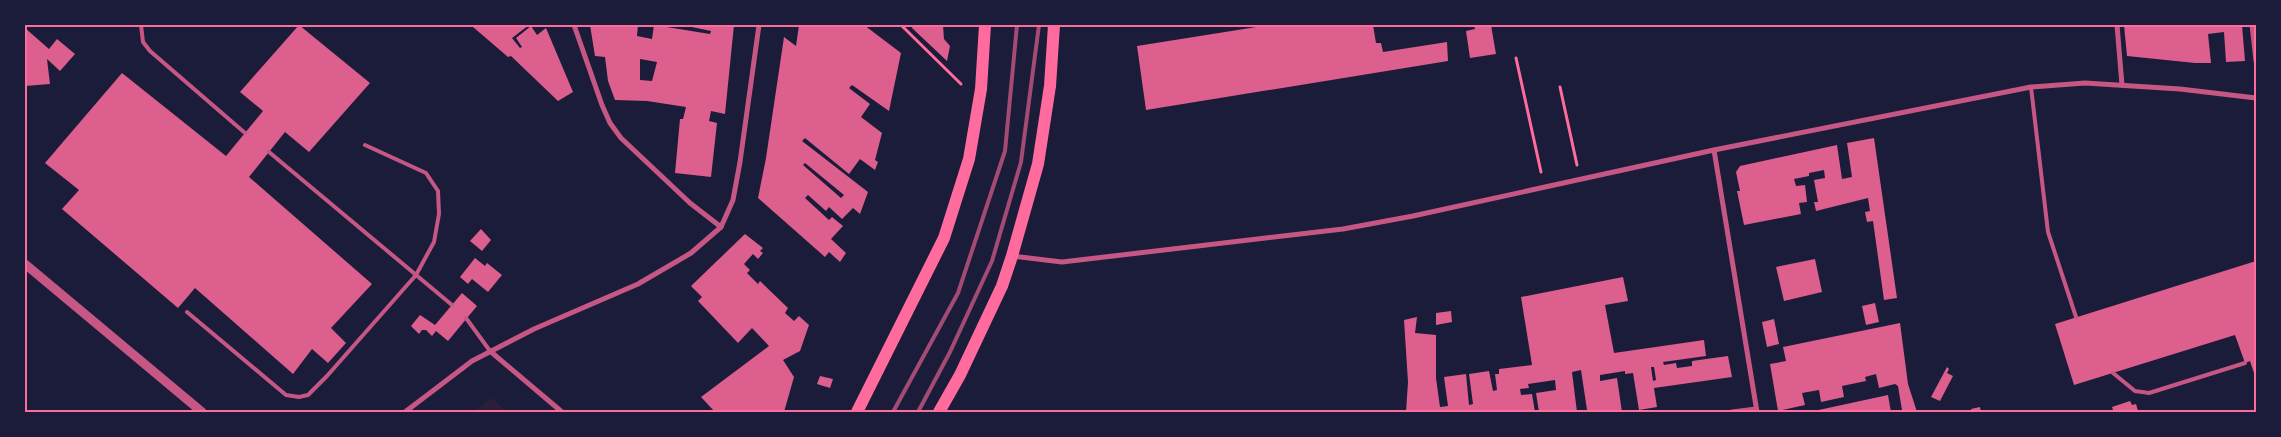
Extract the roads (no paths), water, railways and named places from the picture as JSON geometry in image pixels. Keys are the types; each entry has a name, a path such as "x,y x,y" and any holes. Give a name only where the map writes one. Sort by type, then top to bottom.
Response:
{"main road":[{"path":"857,412 944,238 969,159 981,89 985,25"},
{"path":"939,412 960,375 1002,286 1012,256 1038,164 1050,86 1054,25"}],"street":[{"path":"574,25 602,105 610,123 620,138 690,204 720,227"},
{"path":"405,412 472,361 534,329 638,284 691,253 720,227 733,200 759,25"},
{"path":"2117,25 2122,85"},
{"path":"2252,25 2256,61"},
{"path":"1012,256 1062,262 1343,229 1413,216 1714,150 2031,87 2085,83 2180,89 2256,98"},
{"path":"1714,150 1756,410 1732,412"},
{"path":"25,264 202,412"},
{"path":"490,351 562,412"}],"lane":[{"path":"140,25 143,42 150,51 245,133"},
{"path":"2031,87 2048,232 2076,317"},
{"path":"187,312 286,394 299,397 308,395 416,275 434,242 439,214 438,191 426,173 365,145"},
{"path":"269,152 452,305"},
{"path":"466,318 490,351"},
{"path":"2113,373 2134,391 2148,393 2245,363"}],"railway":[{"path":"893,412 958,293 1005,151 1017,25"},
{"path":"918,412 950,352 992,261 1021,162 1039,25"}]}
